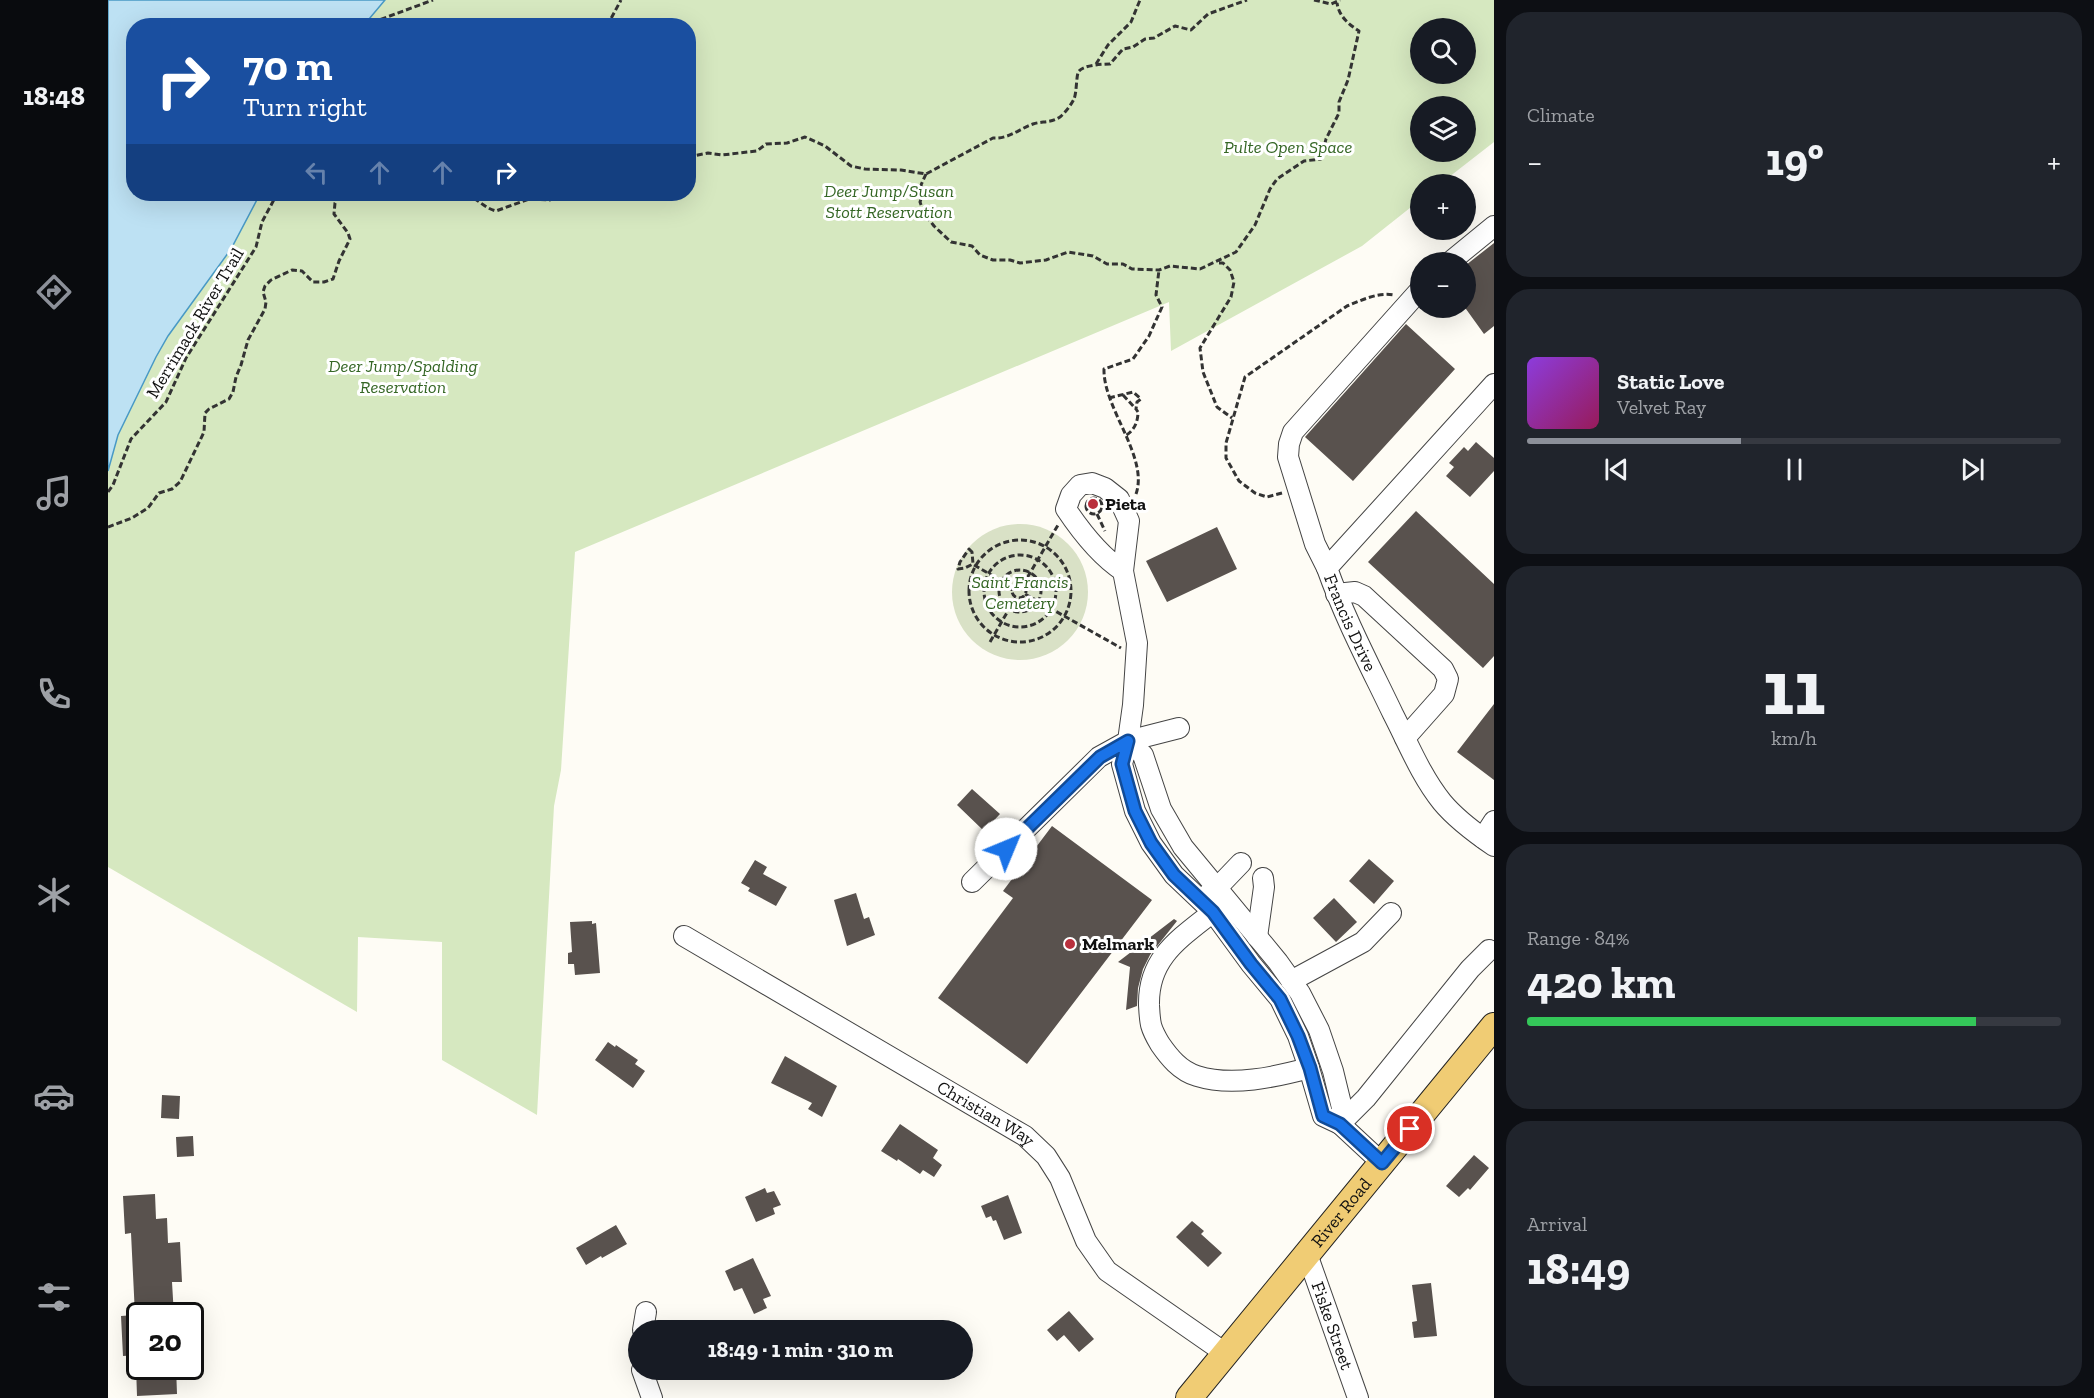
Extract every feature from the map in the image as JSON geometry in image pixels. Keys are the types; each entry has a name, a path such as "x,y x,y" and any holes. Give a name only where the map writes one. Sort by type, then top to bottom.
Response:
{"main road":[{"name":"River Road","path":"1189,1398 1494,1026"}],"street":[{"path":"1462,252 1494,226"},
{"path":"1327,568 1315,544 1298,490 1288,457 1289,444 1293,432 1410,301"},
{"name":"Francis Drive","path":"1488,842 1453,815 1440,800 1405,738 1336,594 1327,568 1494,384"},
{"path":"1123,572 1106,560 1076,525 1066,509 1071,495 1080,485 1092,483 1105,488 1119,499 1129,521 1123,572 1137,643 1128,741 1122,764 1135,811 1151,843 1174,875 1206,906 1280,999 1310,1068 1323,1116 1340,1124 1382,1163"},
{"path":"1336,594 1355,592 1364,596 1443,669 1448,679 1444,694 1405,738"},
{"path":"972,882 1100,757 1128,741 1179,728"},
{"path":"1128,741 1143,755 1161,809 1184,847 1300,993 1319,1030 1330,1061 1342,1108 1340,1124"},
{"path":"1488,842 1494,821"},
{"path":"1241,863 1217,888 1206,906 1167,951 1155,969 1149,988 1150,1029 1179,1067 1197,1076 1228,1080 1278,1076 1310,1068"},
{"path":"1257,937 1264,886 1263,878"},
{"path":"1292,981 1364,942 1391,914"},
{"name":"Christian Way","path":"684,936 1025,1136 1046,1156 1060,1178 1086,1242 1107,1271 1225,1353"},
{"path":"1340,1124 1366,1098 1470,969 1489,950"},
{"name":"Fiske Street","path":"1307,1254 1358,1398"},
{"path":"646,1380 652,1398"}],"path":[{"path":"384,18 433,0"},
{"path":"611,18 621,0"},
{"path":"1096,64 1107,45 1131,22 1140,0"},
{"path":"1247,0 1208,14 1191,30 1175,26 1154,38 1145,39 1133,47 1123,49 1110,64 1096,64 1079,72 1074,98 1061,117 1044,123 1034,123 1005,137 993,138 926,174 921,185 923,193 920,202 924,213 951,242 972,246 980,255 993,260 1010,260 1020,263 1046,260 1068,252 1093,256 1110,265 1118,263 1132,269 1159,270 1170,266 1200,269 1236,252 1255,225 1270,189 1277,179 1304,161 1321,159 1326,139 1339,113 1339,102 1348,80 1359,31 1347,23 1338,9 1339,1 1314,0"},
{"path":"696,155 757,151 766,144 787,143 804,137 825,146 851,166 926,174"},
{"name":"Merrimack River Trail","path":"108,492 113,485 131,439 166,402 186,358 256,247 262,222 273,201"},
{"path":"108,527 132,518 151,506 159,493 172,489 180,482 204,432 205,414 209,409 229,399 233,392 248,340 265,309 266,302 263,292 265,286 271,280 292,270 302,272 312,282 333,279 350,239 334,214 336,201"},
{"path":"479,201 485,207 496,211 524,201"},
{"path":"1223,263 1225,258"},
{"path":"1217,262 1223,263 1230,270 1234,282 1232,297 1200,348 1203,372 1217,407 1233,418"},
{"path":"1129,521 1139,475 1136,460 1107,392 1104,369 1133,359 1149,336 1162,306 1156,295 1159,270"},
{"path":"1298,490 1267,497 1255,493 1239,481 1226,458 1226,443 1245,377 1347,306 1381,294 1410,296"},
{"path":"1109,398 1133,392 1141,399 1137,402 1136,409"},
{"path":"1123,395 1138,412 1137,423 1125,436"},
{"path":"1091,498 1096,498 1101,502 1102,507 1100,512 1092,514 1087,510 1086,502 1091,498"},
{"path":"1023,585 1066,509"},
{"path":"974,565 958,569 969,549 972,552 974,565 969,584 970,604 979,622 994,635 1013,641 1033,640 1051,631 1064,616 1070,597 1068,577 1059,559 1045,547 1031,542 1005,543 988,551 974,565"},
{"path":"1014,555 1028,556 1038,560 1050,571 1055,584 1055,597 1051,609 1042,619 1031,625 1018,627 1002,622 994,616 985,603 984,586 988,573 1000,561 1014,555"},
{"path":"974,565 1014,588"},
{"path":"1015,570 1030,573 1036,577 1041,588 1038,602 1027,611 1016,612 1009,609 999,597 1001,580 1009,572 1015,570"},
{"path":"1014,588 1023,585"},
{"path":"1023,585 1026,590 1025,594"},
{"path":"1014,588 1016,597"},
{"path":"1025,594 1136,656"},
{"path":"1016,597 1020,598 1025,594"},
{"path":"990,642 1016,597"}],"green space":[{"path":"385,0 1494,0 1494,142 1476,156 1476,96 1410,96 1410,162 1468,162 1453,174 1410,174 1410,208 1362,246 1171,351 1169,302 575,552 561,770 554,806 537,1115 442,1060 442,942 358,937 357,1012 108,867 108,471 118,435 155,357 231,249 256,201 696,201 696,18 370,18"},
{"name":"Saint Francis Cemetery","path":"1020,524 1046,529 1058,535 1068,544 1077,554 1083,566 1088,592 1083,618 1077,630 1068,640 1058,649 1046,655 1020,660 994,655 982,649 972,640 963,630 957,618 952,592 957,566 963,554 972,544 982,535 994,529"}],"water":[{"path":"108,0 385,0 370,18 126,18 126,201 256,201 231,249 168,336 156,357 118,435 108,471"}],"building":[{"path":"1494,243 1494,326 1484,334 1472,318 1476,318 1476,257"},
{"path":"1406,324 1455,369 1353,481 1305,437"},
{"path":"1476,442 1494,458 1494,471 1470,497 1446,476 1454,467 1449,463 1464,447 1468,451"},
{"path":"1416,511 1494,584 1494,656 1483,668 1368,562"},
{"path":"1217,527 1237,569 1167,602 1146,561"},
{"path":"1494,704 1494,780 1457,752"},
{"path":"972,789 1000,814 984,831 957,805"},
{"name":"Melmark","path":"1052,826 1152,900 1027,1064 938,998 1013,898 1003,891"},
{"path":"1369,859 1394,881 1374,904 1349,881"},
{"path":"755,860 767,867 763,874 787,887 776,906 748,891 750,888 741,883"},
{"path":"856,893 864,919 869,917 875,935 847,946 834,900"},
{"path":"1334,898 1357,922 1336,942 1313,918"},
{"path":"1174,919 1177,921 1150,955 1143,969 1138,988 1137,1006 1126,1010 1130,967 1118,962"},
{"path":"592,921 592,924 596,923 600,973 575,975 574,964 568,964 568,953 572,952 570,922"},
{"path":"608,1042 638,1060 635,1064 645,1071 633,1088 595,1060"},
{"path":"785,1056 837,1086 822,1117 808,1109 812,1103 771,1083"},
{"path":"162,1095 180,1096 179,1119 161,1118"},
{"path":"900,1124 938,1150 933,1158 942,1165 934,1177 923,1170 920,1174 881,1151"},
{"path":"193,1136 194,1156 177,1157 176,1137"},
{"path":"1474,1155 1489,1168 1470,1190 1468,1188 1459,1197 1446,1186"},
{"path":"765,1188 767,1193 774,1191 781,1205 773,1208 775,1214 756,1222 745,1197"},
{"path":"155,1194 156,1219 167,1218 168,1243 180,1242 182,1282 172,1282 173,1302 134,1302 131,1233 125,1234 123,1196"},
{"path":"1008,1195 1022,1233 1004,1240 996,1220 993,1221 991,1216 986,1218 981,1206"},
{"path":"1192,1221 1204,1231 1201,1234 1222,1253 1208,1267 1176,1237"},
{"path":"616,1225 627,1244 586,1265 576,1248"},
{"path":"753,1258 771,1296 763,1299 767,1308 754,1314 742,1288 734,1291 725,1271"},
{"path":"1431,1283 1437,1336 1414,1338 1412,1322 1417,1321 1412,1285"},
{"path":"1069,1311 1094,1339 1079,1352 1064,1335 1057,1341 1047,1330"},
{"path":"121,1316 126,1316 126,1356 123,1356"},
{"path":"136,1380 176,1380 177,1394 137,1396"}],"place":[{"name":"Pieta","path":"1093,504"},
{"name":"Melmark","path":"1070,944"}],"route":[{"path":"1006,849 1100,757 1128,741 1122,764 1135,811 1151,843 1174,875 1213,912 1280,999 1310,1068 1323,1116 1340,1124 1382,1163 1410,1129"}],"park label":[{"name":"Pulte Open Space","path":"1288,147"},
{"name":"Deer Jump/Susan Stott Reservation","path":"889,201"},
{"name":"Deer Jump/Spalding Reservation","path":"403,376"}]}
